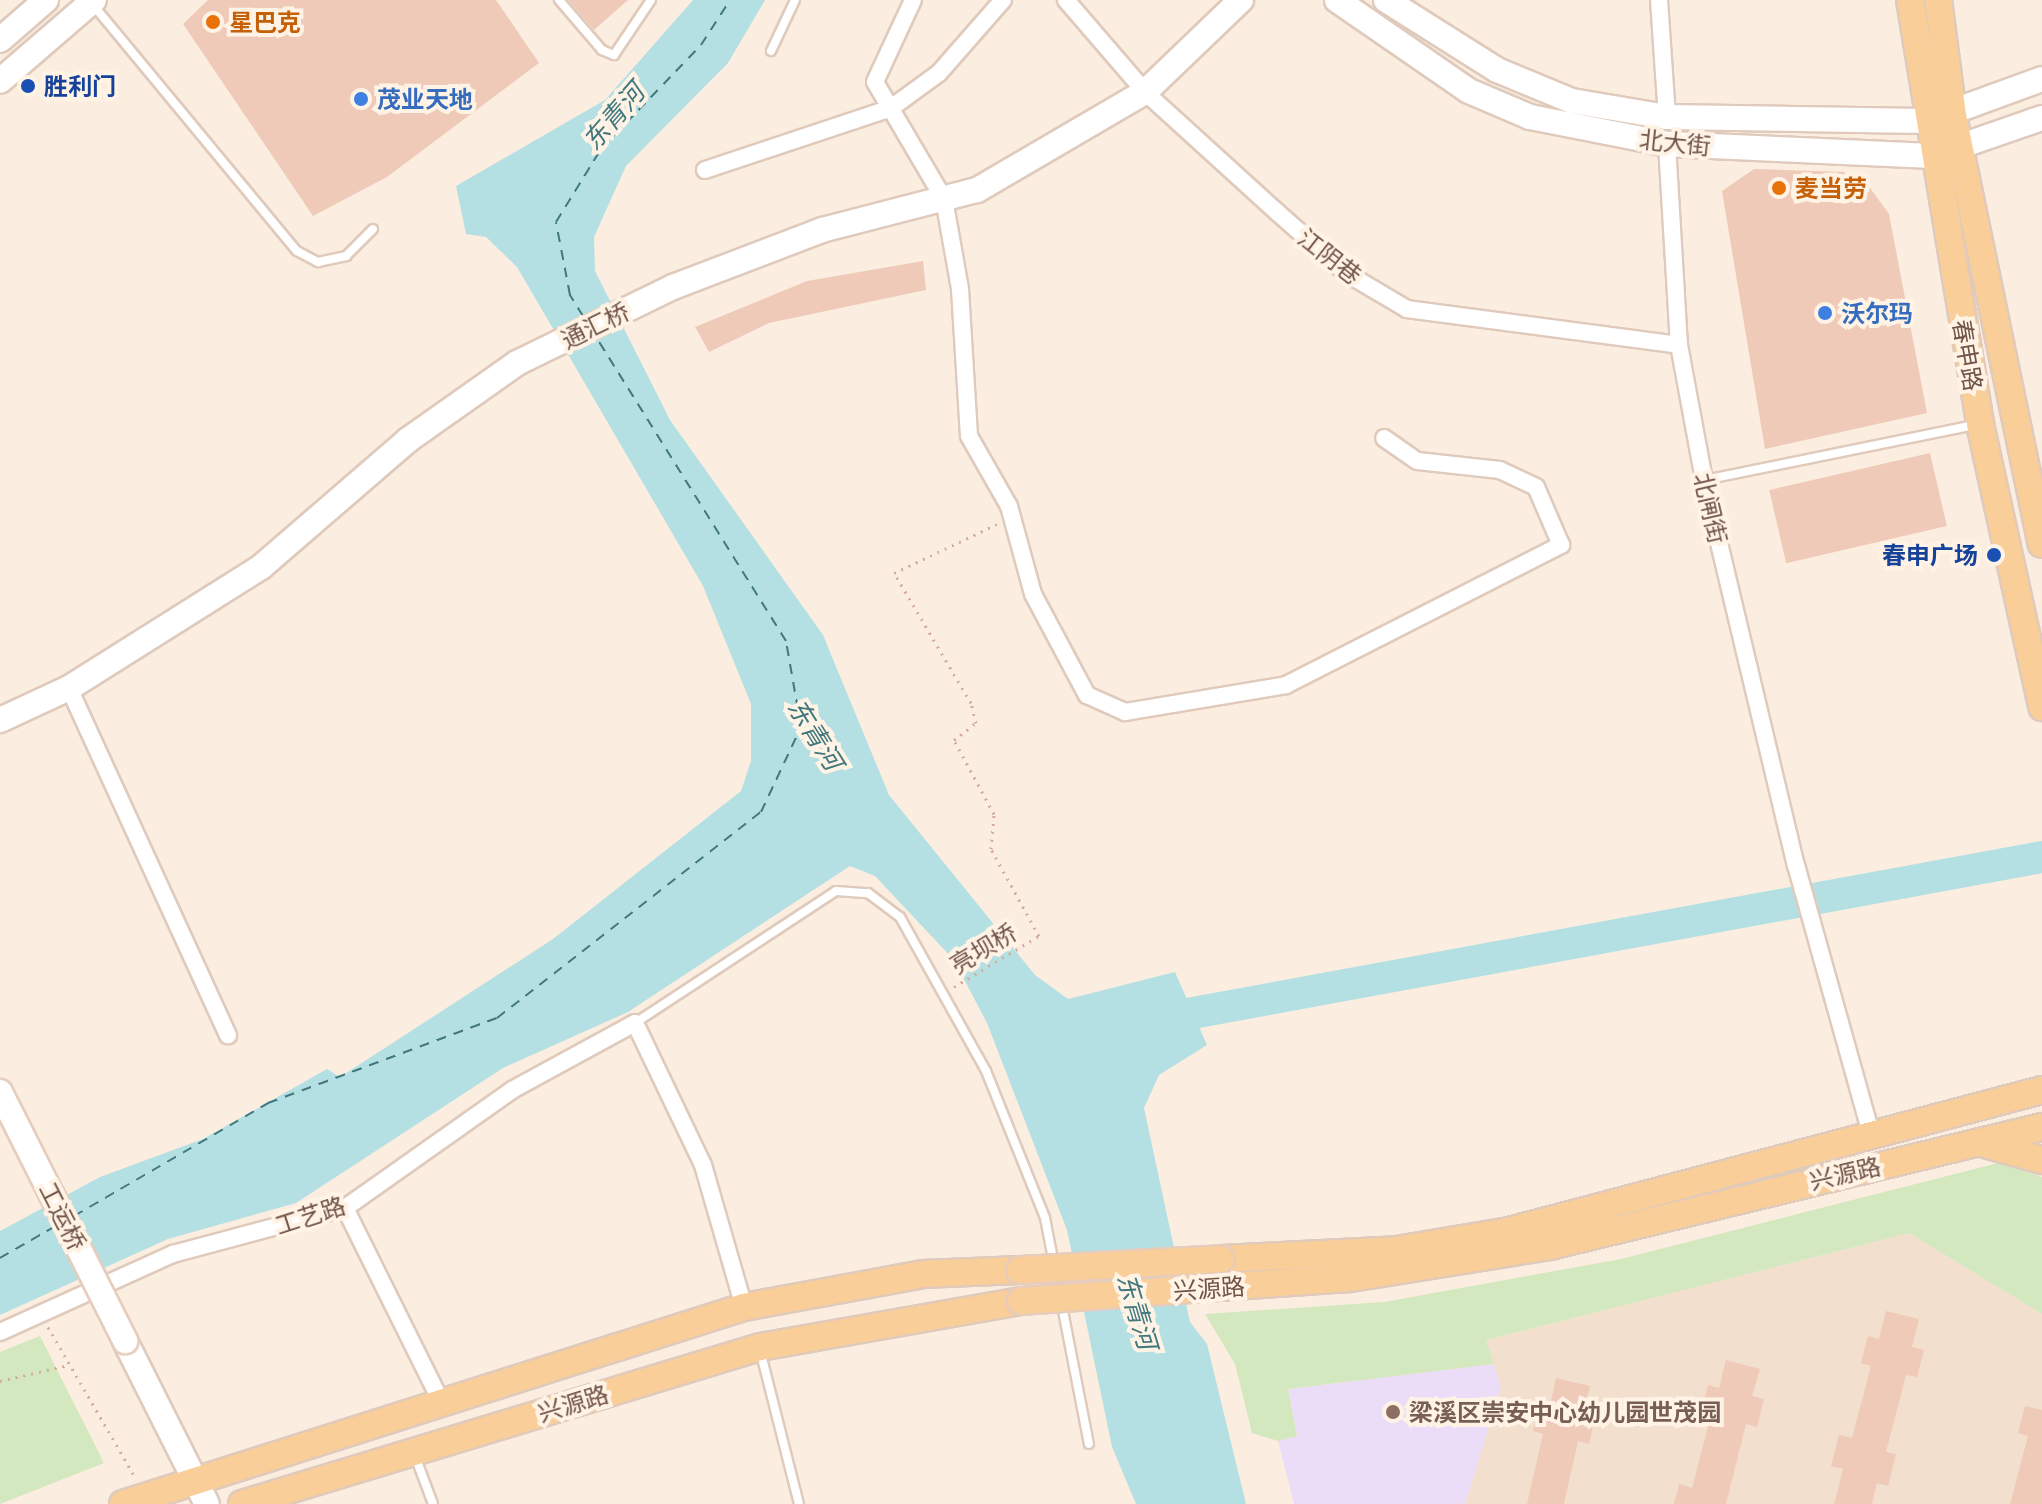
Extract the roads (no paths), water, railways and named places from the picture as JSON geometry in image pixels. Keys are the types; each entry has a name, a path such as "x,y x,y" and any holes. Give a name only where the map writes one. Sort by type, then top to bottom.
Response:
{"main road":[{"path":"0,40 46,0"},
{"name":"通汇桥","path":"0,720 69,688 261,567 408,440 517,363 673,287 822,230 977,190 1145,92 1241,0"},
{"name":"北大街","path":"1337,0 1469,91 1530,117 1667,144 1932,156 1960,152 2042,118"},
{"name":"北大街","path":"1386,0 1419,26 1522,80 1572,101 1667,117 1927,121 1953,116 2042,79"},
{"name":"春申路","path":"1910,0 1932,156 1980,424 2042,707"},
{"name":"春申路","path":"1938,0 1953,116 2042,544"},
{"path":"0,81 92,1"},
{"name":"兴源路","path":"133,1501 744,1307 923,1274 1396,1250 1509,1231 2042,1090"},
{"name":"工运桥","path":"0,1092 207,1504"},
{"name":"兴源路","path":"242,1504 760,1347 1021,1301 1350,1278 1550,1246 2042,1127"},
{"path":"1978,1142 2042,1160"}],"street":[{"path":"913,0 881,56 875,82 944,199 960,289 969,436 1012,517 1033,594 1087,695 1125,712 1286,685 1561,545 1536,487 1500,470 1417,461 1384,438"},
{"path":"705,170 891,108 939,73 1003,0"},
{"name":"江阴巷","path":"1066,0 1145,92 1346,273 1407,309 1679,345"},
{"path":"1659,0 1667,117"},
{"name":"北闸街","path":"1667,144 1679,345 1704,480 1796,865 1871,1134"},
{"path":"69,688 228,1035"},
{"path":"635,1023 703,1165 744,1307"},
{"name":"工艺路","path":"0,1332 173,1254 345,1208 512,1090 635,1023"},
{"path":"345,1208 441,1401"}],"lane":[{"path":"559,0 602,50 614,55 651,0"},
{"path":"771,51 795,0"},
{"path":"92,1 297,251 318,262 346,256 373,229"},
{"path":"1704,480 1980,424"},
{"path":"635,1023 836,891 868,893 900,917 946,991 1045,1218 1089,1444"},
{"path":"760,1347 799,1504"},
{"path":"413,1451 433,1504"}],"water":[{"name":"东青河","path":"693,0 765,0 728,63 626,166 594,237 595,271 670,420 823,635 889,795 1035,975 1068,999 1175,972 1207,1045 1159,1075 1144,1108 1190,1322 1207,1344 1246,1504 1136,1504 1112,1447 1067,1230 987,1023 954,960 875,876 850,866 628,1012 503,1068 296,1203 168,1239 0,1315 0,1231 100,1177 203,1139 327,1069 340,1077 553,939 741,791 751,761 751,704 703,586 517,267 486,237 466,234 456,186 605,100"}],"waterway":[{"path":"1149,1021 2042,857"}],"place":[{"name":"星巴克","path":"213,22"},
{"name":"胜利门","path":"28,86"},
{"name":"茂业天地","path":"361,99"},
{"name":"麦当劳","path":"1779,188"},
{"name":"沃尔玛","path":"1825,313"},
{"name":"春申广场","path":"1994,555"},
{"name":"梁溪区崇安中心幼儿园世茂园","path":"1393,1412"}]}
